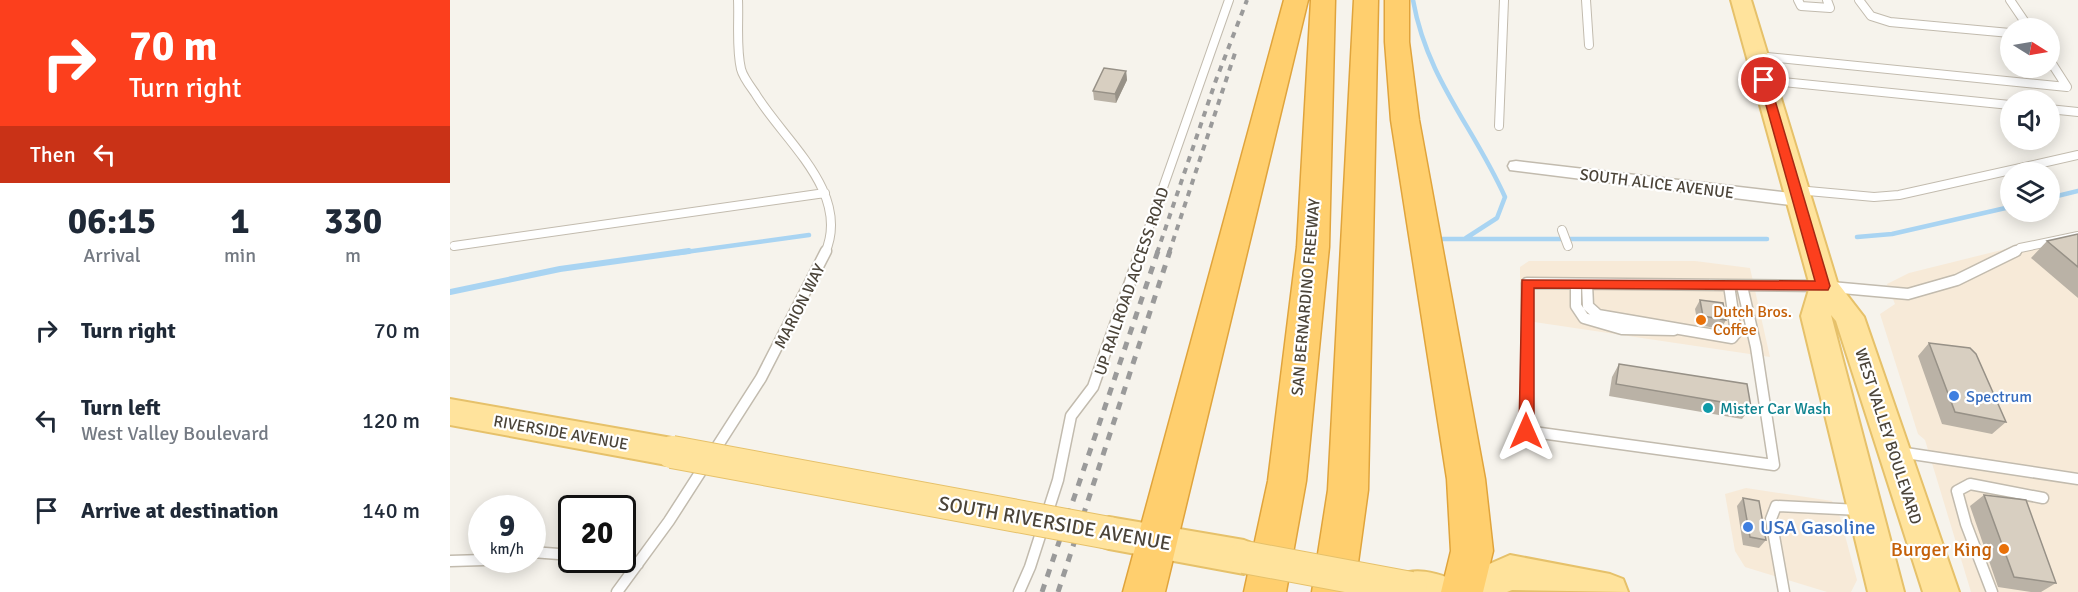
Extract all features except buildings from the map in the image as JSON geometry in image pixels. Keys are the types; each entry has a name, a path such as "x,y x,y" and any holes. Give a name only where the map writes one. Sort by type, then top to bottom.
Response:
{"highway":[{"path":"1144,592 1176,545 1296,0"},
{"name":"SAN BERNARDINO FREEWAY","path":"1265,592 1287,481 1313,237 1323,0"},
{"path":"1333,592 1348,490 1366,0"},
{"path":"1396,0 1397,42 1405,120 1466,479 1472,551 1462,592"}],"main road":[{"name":"WEST VALLEY BOULEVARD","path":"1741,0 1824,286 1849,317 1941,592"},
{"path":"1824,286 1816,316 1886,592"},
{"name":"RIVERSIDE AVENUE","path":"450,412 672,452"},
{"name":"SOUTH RIVERSIDE AVENUE","path":"672,452 1425,590"},
{"path":"1468,592 1510,572 1610,592"}],"street":[{"name":"SOUTH ALICE AVENUE","path":"1516,166 1797,195"}],"lane":[{"name":"MARION WAY","path":"617,592 669,521 761,378 813,282 828,247 831,226 825,193 813,171 759,100 741,70 738,0"},
{"name":"UP RAILROAD ACCESS ROAD","path":"1019,592 1030,567 1058,480 1071,416 1094,387 1229,0"},
{"path":"1499,126 1504,0"},
{"path":"1586,0 1589,45"},
{"path":"1798,0 1801,6 1830,8 1827,0"},
{"path":"1859,0 1871,17 1890,22 2000,32"},
{"path":"2010,0 2022,18"},
{"path":"1757,56 2067,87 2060,76"},
{"path":"1764,80 2000,104"},
{"path":"2060,110 2078,112"},
{"path":"1797,195 1874,197 1899,195 2078,155"},
{"path":"454,246 825,193"},
{"path":"1562,230 1568,246"},
{"path":"1742,286 1756,347 1774,465 1526,431 1527,283 1824,286 1900,294 1921,292 2013,255 2020,248 2078,236"},
{"path":"1581,284 1577,312 1584,320 1600,325 1658,333 1677,330 1732,338 1736,333 1729,285"},
{"path":"1894,451 2078,479"},
{"path":"1992,592 1966,524 1957,491 1970,484 2043,498"},
{"path":"1784,592 1772,519 1776,506 1865,510"},
{"path":"450,561 468,560"}],"shaded area":[{"path":"2078,231 2078,592 1971,592 1925,440 1918,434 1880,314 1895,304 1887,284 1909,273"},
{"path":"1529,261 1695,261 1750,268 1770,357 1520,320 1520,267"},
{"path":"1746,488 1832,501 1840,517 1857,580 1851,592 1827,592 1745,567 1735,551 1725,494"}],"waterway":[{"path":"1413,0 1420,28 1440,78 1505,197 1497,218 1466,238"},
{"path":"2060,195 2078,191"},
{"path":"1857,237 1892,234 2000,209"},
{"path":"678,253 809,235"},
{"path":"1436,239 1767,239"},
{"path":"450,292 560,269 689,251"}],"railway":[{"path":"1157,253 1216,80 1247,0"},
{"path":"1169,253 1235,53"},
{"path":"1042,592 1158,251"},
{"path":"1058,592 1170,251"}],"place":[{"name":"Dutch Bros. Coffee","path":"1701,320"},
{"name":"Spectrum","path":"1954,396"},
{"name":"Mister Car Wash","path":"1708,408"},
{"name":"USA Gasoline","path":"1748,527"},
{"name":"Burger King","path":"2004,549"}],"route":[{"path":"1526,431 1527,283 1824,286 1764,80"}]}
